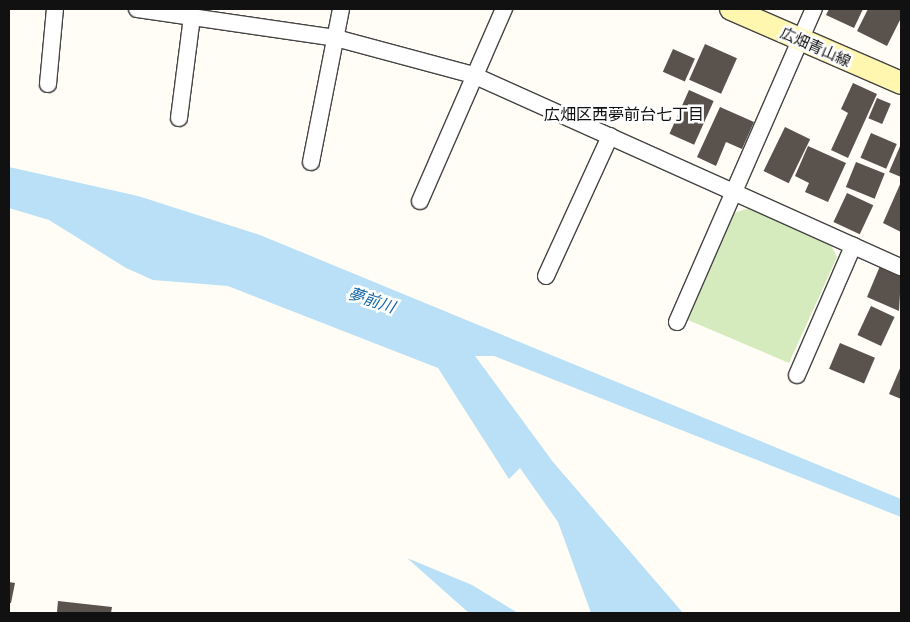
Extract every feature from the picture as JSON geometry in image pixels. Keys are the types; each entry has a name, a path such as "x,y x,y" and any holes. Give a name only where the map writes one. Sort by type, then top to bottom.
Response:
{"main road":[{"name":"広畑青山線","path":"731,9 901,83"}],"street":[{"path":"48,84 55,9"},
{"path":"137,9 336,38 473,75 901,267"},
{"path":"311,162 341,9"},
{"path":"420,202 473,75 504,9"},
{"path":"677,322 814,9"},
{"path":"179,118 192,16"},
{"path":"546,276 610,136"},
{"path":"797,375 854,246"}],"green space":[{"path":"749,208 831,245 837,257 789,363 688,320 734,213"}],"water":[{"name":"夢前川","path":"9,167 138,196 260,235 901,499 901,517 494,356 475,356 553,462 683,613 591,613 558,522 520,468 509,479 438,368 228,286 153,280 126,268 49,220 9,208"},
{"path":"407,558 472,585 518,613 469,613"}],"building":[{"path":"829,9 863,9 854,28 826,15"},
{"path":"868,9 901,9 901,18 887,46 857,31"},
{"path":"705,44 737,58 721,94 689,80"},
{"path":"673,49 695,59 685,82 663,72"},
{"path":"853,83 877,94 848,158 831,150 848,113 841,109"},
{"path":"689,90 714,101 694,145 669,134"},
{"path":"877,98 891,104 882,124 868,118"},
{"path":"720,107 754,122 742,149 726,142 716,166 697,157"},
{"path":"785,127 810,139 789,183 764,171"},
{"path":"871,133 897,144 886,169 860,158"},
{"path":"901,144 901,177 889,172"},
{"path":"808,146 846,163 828,202 805,192 809,183 795,176"},
{"path":"856,162 885,174 875,199 846,187"},
{"path":"901,182 901,232 883,223"},
{"path":"847,193 873,205 860,234 833,222"},
{"path":"880,266 901,276 899,311 867,297"},
{"path":"871,306 895,317 881,346 857,335"},
{"path":"840,343 875,358 864,384 829,369"},
{"path":"901,366 901,399 889,394"},
{"path":"9,582 15,583 11,603 9,603"},
{"path":"58,601 112,607 111,613 57,612"}],"district":[{"name":"広畑区西夢前台七丁目","path":"624,113"}]}
